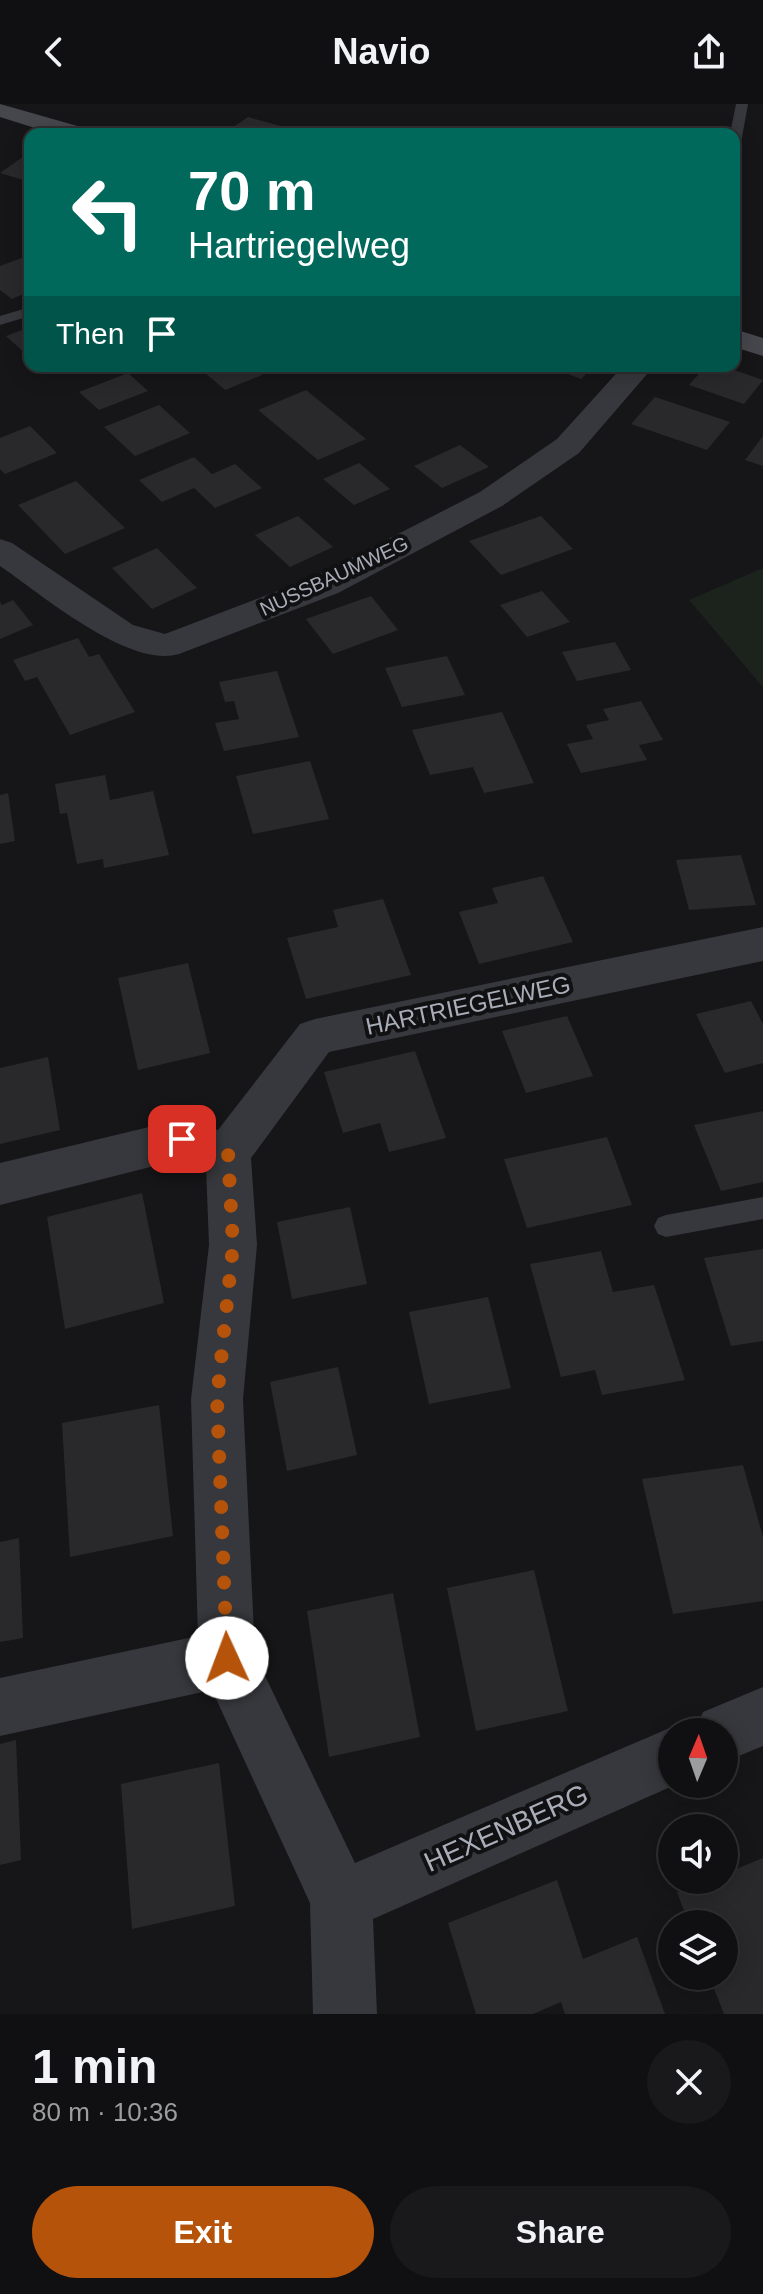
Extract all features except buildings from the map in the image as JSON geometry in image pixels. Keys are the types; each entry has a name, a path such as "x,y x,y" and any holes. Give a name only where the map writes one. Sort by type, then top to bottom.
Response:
{"street":[{"path":"0,109 60,128"},
{"path":"740,340 763,347"},
{"name":"NUSSBAUMWEG","path":"0,550 121,633 167,646 326,585 491,499 568,446 634,372"},
{"name":"HARTRIEGELWEG","path":"228,1153 315,1037 763,944"},
{"path":"0,1184 182,1139 228,1153 233,1245 217,1399 227,1658 341,1901 345,2014"},
{"path":"0,1707 227,1658"},
{"path":"738,1727 763,1716"},
{"name":"HEXENBERG","path":"341,1901 658,1762"}],"lane":[{"path":"738,128 742,104"},
{"path":"0,321 24,313"},
{"path":"666,1226 763,1208"}],"shaded area":[{"path":"763,568 763,687 689,600"}],"route":[{"path":"182,1139 228,1153 233,1245 217,1399 227,1658"}]}
